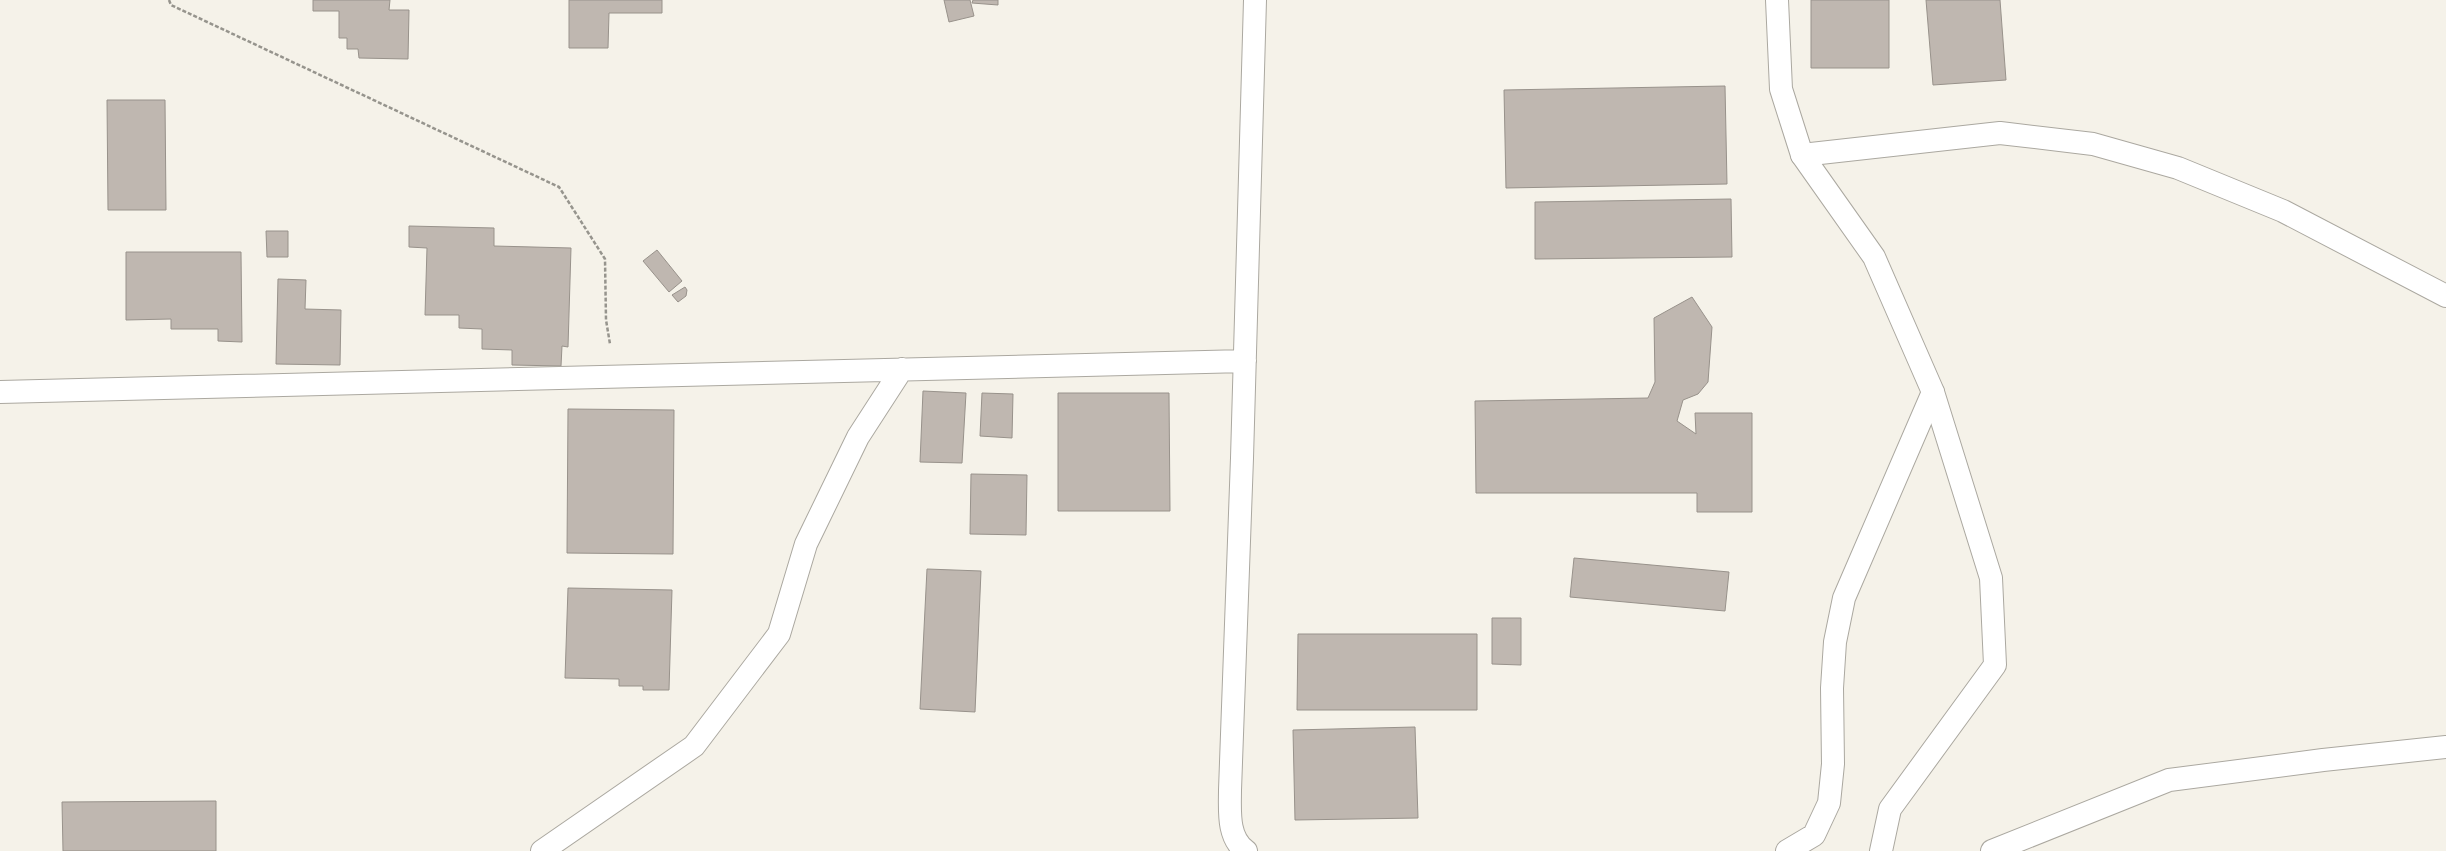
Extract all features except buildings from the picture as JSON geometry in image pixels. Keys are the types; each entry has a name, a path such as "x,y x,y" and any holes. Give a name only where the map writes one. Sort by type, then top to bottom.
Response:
{"street":[{"path":"1246,851 1241,848 1230,824 1230,790 1245,361 1255,0"},
{"path":"1777,0 1781,89 1802,155 1874,257 1933,392 1991,578 1995,665 1890,809 1881,851"},
{"path":"1802,155 2000,133 2093,144 2178,168 2283,211 2446,296"},
{"path":"0,392 1245,361"},
{"path":"542,851 694,746 779,634 806,544 858,437 902,370"},
{"path":"1787,851 1814,835 1829,804 1833,764 1832,688 1834,642 1844,598 1933,392"},
{"path":"1992,851 2169,780 2323,760 2446,747"}],"path":[{"path":"169,0 171,5 559,187 605,259 606,320 616,376"}]}
